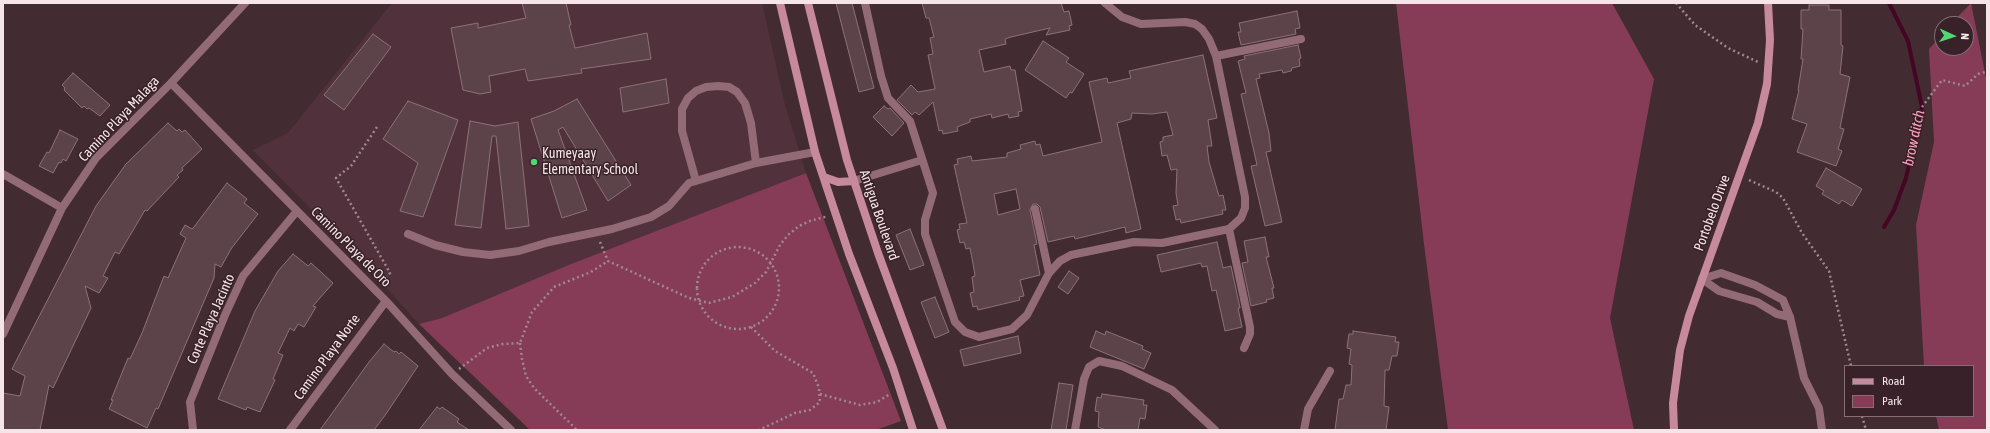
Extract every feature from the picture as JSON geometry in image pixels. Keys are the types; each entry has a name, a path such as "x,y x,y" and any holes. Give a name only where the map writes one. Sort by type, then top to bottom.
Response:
{"main road":[{"path":"780,3 815,152 849,254 893,368 913,430"},
{"name":"Antigua Boulevard","path":"808,3 847,160 942,430"},
{"name":"Portobelo Drive","path":"1674,430 1673,403 1680,350 1689,316 1758,124 1767,84 1770,40 1768,3"},
{"path":"824,177 838,182 854,181"}],"street":[{"name":"Camino Playa Malaga","path":"3,334 62,208 96,158 171,83 206,43 245,3"},
{"path":"865,3 881,76 888,98 910,121 933,193 925,220 925,234 955,322 965,332 979,337 1012,329 1027,315 1049,273 1060,262 1071,255 1134,242 1162,243 1229,229 1241,218 1245,208 1245,197 1216,56 1210,39 1202,29 1195,24 1141,24 1122,17 1105,3"},
{"path":"1216,56 1301,38"},
{"name":"Camino Playa de Oro","path":"171,83 386,301 452,374 511,430"},
{"path":"696,181 682,131 682,109 688,98 696,91 706,87 729,87 738,92 751,123 756,163"},
{"path":"408,234 435,245 463,252 490,255 519,251 549,242 597,232 651,217 668,206 689,183 756,163 815,152"},
{"path":"854,181 922,160"},
{"path":"3,174 62,208"},
{"path":"1035,209 1049,273"},
{"name":"Corte Playa Jacinto","path":"193,430 190,402 228,309 244,276 297,210"},
{"path":"1229,229 1250,326 1250,334 1244,348"},
{"path":"1702,279 1721,273 1755,285 1783,300 1790,317 1804,378 1819,408 1822,430"},
{"path":"1702,279 1719,291 1757,302 1777,314 1790,317"},
{"name":"Camino Playa Norte","path":"290,430 386,301"},
{"path":"1075,430 1084,379 1089,367 1099,361 1122,366 1172,390 1215,430"},
{"path":"1304,430 1308,409 1330,371"}],"path":[{"path":"1676,3 1695,26 1728,48 1768,67"},
{"path":"1922,107 1942,80 1965,86 1978,74 1985,72"},
{"path":"378,127 350,166 336,178 390,273 384,280"},
{"path":"1739,176 1776,192 1783,198 1802,233 1829,271 1851,365"},
{"path":"597,232 608,261 689,298 709,303 732,298 755,283 766,272 770,262 788,235 798,226 824,217 827,224"},
{"path":"738,246 748,247 756,251 770,262 777,275 779,287 777,300 771,311 762,321 751,327 740,329 719,325 703,310 698,300 697,280 700,271 711,256 719,250 738,246"},
{"path":"577,430 534,388 526,376 520,343 532,312 554,287 591,272 608,261"},
{"path":"751,327 775,351 812,373 819,388 820,394 820,402 810,410 794,413 759,430"},
{"path":"452,374 487,348 502,344 520,343"},
{"path":"820,394 860,405 885,399 890,395 887,388"},
{"path":"1862,417 1866,430"}],"shaded area":[{"name":"Kumeyaay Elementary School","path":"392,3 762,3 785,105 806,173 571,264 442,318 419,324 365,264 253,150 288,133"}],"green space":[{"path":"1396,3 1612,3 1654,79 1610,318 1634,430 1448,430 1424,244"},
{"path":"1971,3 1974,16 1959,16"},
{"path":"1974,18 1987,83 1987,430 1939,430 1936,417 1974,417 1974,365 1924,365 1916,225 1934,142 1929,49 1934,44 1934,56 1974,56"},
{"path":"806,173 901,421 876,430 530,430 419,324 442,318 571,264"}],"building":[{"path":"522,3 566,3 571,25 569,25 575,48 647,33 651,59 581,69 582,73 528,81 525,69 489,76 491,92 480,94 463,90 451,28 478,23 478,28 526,18"},
{"path":"836,3 852,3 874,88 859,92"},
{"path":"922,3 1061,3 1064,12 1069,11 1072,25 1069,26 1070,30 1046,35 1050,28 1011,37 1005,39 1006,44 979,50 984,72 1010,66 1011,70 1015,70 1022,111 1018,112 1019,116 1009,118 1008,114 992,118 991,114 970,119 970,122 957,127 958,131 943,134 942,130 939,131 933,102 919,115 915,112 912,115 897,100 911,85 918,92 935,89 928,55 933,54 930,38 934,37 929,18 926,18"},
{"path":"1809,5 1829,5 1829,10 1841,10 1841,45 1843,46 1840,74 1850,77 1840,128 1844,129 1838,149 1842,151 1836,166 1797,152 1807,124 1792,119 1799,90 1803,59 1801,59 1803,29 1801,29 1801,10 1809,10"},
{"path":"1297,11 1300,28 1295,29 1296,34 1241,45 1238,32 1241,32 1239,23"},
{"path":"373,34 391,47 344,110 324,95"},
{"path":"1043,41 1069,58 1066,62 1084,74 1072,93 1070,92 1066,98 1025,70"},
{"path":"1298,45 1301,58 1299,59 1300,66 1283,73 1282,70 1259,74 1260,78 1256,79 1269,133 1271,151 1266,152 1282,222 1265,226 1251,166 1257,165 1241,94 1246,93 1238,61 1245,59 1244,56"},
{"path":"1203,55 1217,118 1208,120 1212,146 1207,146 1209,162 1219,196 1223,195 1226,210 1222,210 1223,214 1181,223 1180,219 1176,220 1173,206 1178,205 1176,193 1177,169 1171,170 1167,155 1162,156 1160,142 1163,141 1163,137 1173,135 1167,112 1152,114 1132,113 1131,119 1117,123 1141,229 1126,233 1125,227 1075,239 1074,236 1048,242 1040,207 1037,204 1033,204 1030,210 1037,244 1034,245 1040,275 1020,280 1024,296 1019,297 1020,300 978,310 977,306 973,307 970,293 974,292 972,277 975,276 970,248 966,249 964,242 960,243 957,230 960,229 959,224 967,223 954,165 958,164 957,159 971,156 972,161 1007,157 1007,153 1021,149 1020,145 1035,141 1036,145 1040,144 1043,156 1102,142 1089,82 1107,78 1108,83 1131,78 1129,71","holes":["1016,189 1020,209 998,215 994,194"]},
{"path":"73,73 110,105 100,116 89,108 87,109 84,106 82,108 64,90 65,88 62,85"},
{"path":"666,79 669,103 623,112 620,88"},
{"path":"577,99 631,185 608,201 563,127 558,130 587,210 562,218 531,119 554,111"},
{"path":"408,101 458,120 423,217 400,211 418,163 383,139"},
{"path":"884,106 888,109 890,108 904,123 892,136 873,117"},
{"path":"470,121 495,126 518,122 529,226 506,229 496,136 492,136 481,228 455,225"},
{"path":"168,123 177,131 179,129 182,132 185,130 202,149 182,168 183,170 177,175 179,177 147,211 145,210 119,254 115,252 103,276 108,278 99,293 85,286 91,308 53,388 49,385 40,430 3,430 3,393 20,396 25,376 12,369 96,206 126,164"},
{"path":"60,130 78,139 66,161 63,159 61,163 59,162 53,173 39,166 47,152 49,153"},
{"path":"1826,168 1862,189 1852,206 1842,200 1839,204 1822,194 1824,191 1816,186"},
{"path":"227,183 247,199 244,203 258,214 231,249 221,267 215,264 214,278 158,409 156,408 147,428 109,409 113,400 111,400 128,358 130,359 142,333 164,276 168,278 186,238 180,234 185,225 192,229 194,227"},
{"path":"910,229 924,265 910,270 896,235"},
{"path":"1265,237 1269,257 1266,257 1274,288 1272,288 1274,298 1266,300 1267,302 1251,306 1242,263 1248,262 1244,241"},
{"path":"1217,242 1223,268 1231,266 1240,308 1238,308 1242,327 1225,331 1216,290 1212,291 1207,266 1202,267 1201,263 1161,272 1157,255"},
{"path":"293,254 308,266 311,263 333,283 313,306 316,307 304,327 298,324 294,331 290,328 278,353 283,355 273,379 275,380 260,412 247,407 246,410 218,399 255,311 278,271"},
{"path":"1069,271 1079,278 1068,294 1058,287"},
{"path":"935,297 949,332 935,338 921,302"},
{"path":"1096,331 1105,335 1106,331 1143,346 1142,349 1151,353 1144,369 1090,347"},
{"path":"1353,331 1396,337 1395,342 1399,342 1397,356 1392,356 1389,370 1385,370 1384,406 1389,407 1386,430 1335,430 1339,399 1343,399 1346,385 1351,385 1352,365 1349,364 1351,349 1347,348 1349,334 1353,334"},
{"path":"1018,336 1021,353 964,366 960,350"},
{"path":"384,344 394,352 396,351 399,354 401,352 418,366 386,414 374,430 320,430 369,362"},
{"path":"1059,383 1073,385 1066,430 1051,430"},
{"path":"1102,394 1144,400 1143,405 1147,405 1145,419 1140,418 1138,430 1106,430 1098,427 1099,412 1095,411 1097,397 1101,398"},
{"path":"437,407 440,409 442,407 459,419 457,422 469,430 419,430"}],"waterway":[{"name":"brow ditch","path":"1884,227 1894,210 1906,178 1922,107 1908,41 1889,3"}],"place":[{"name":"Kumeyaay Elementary School","path":"534,162"}]}
